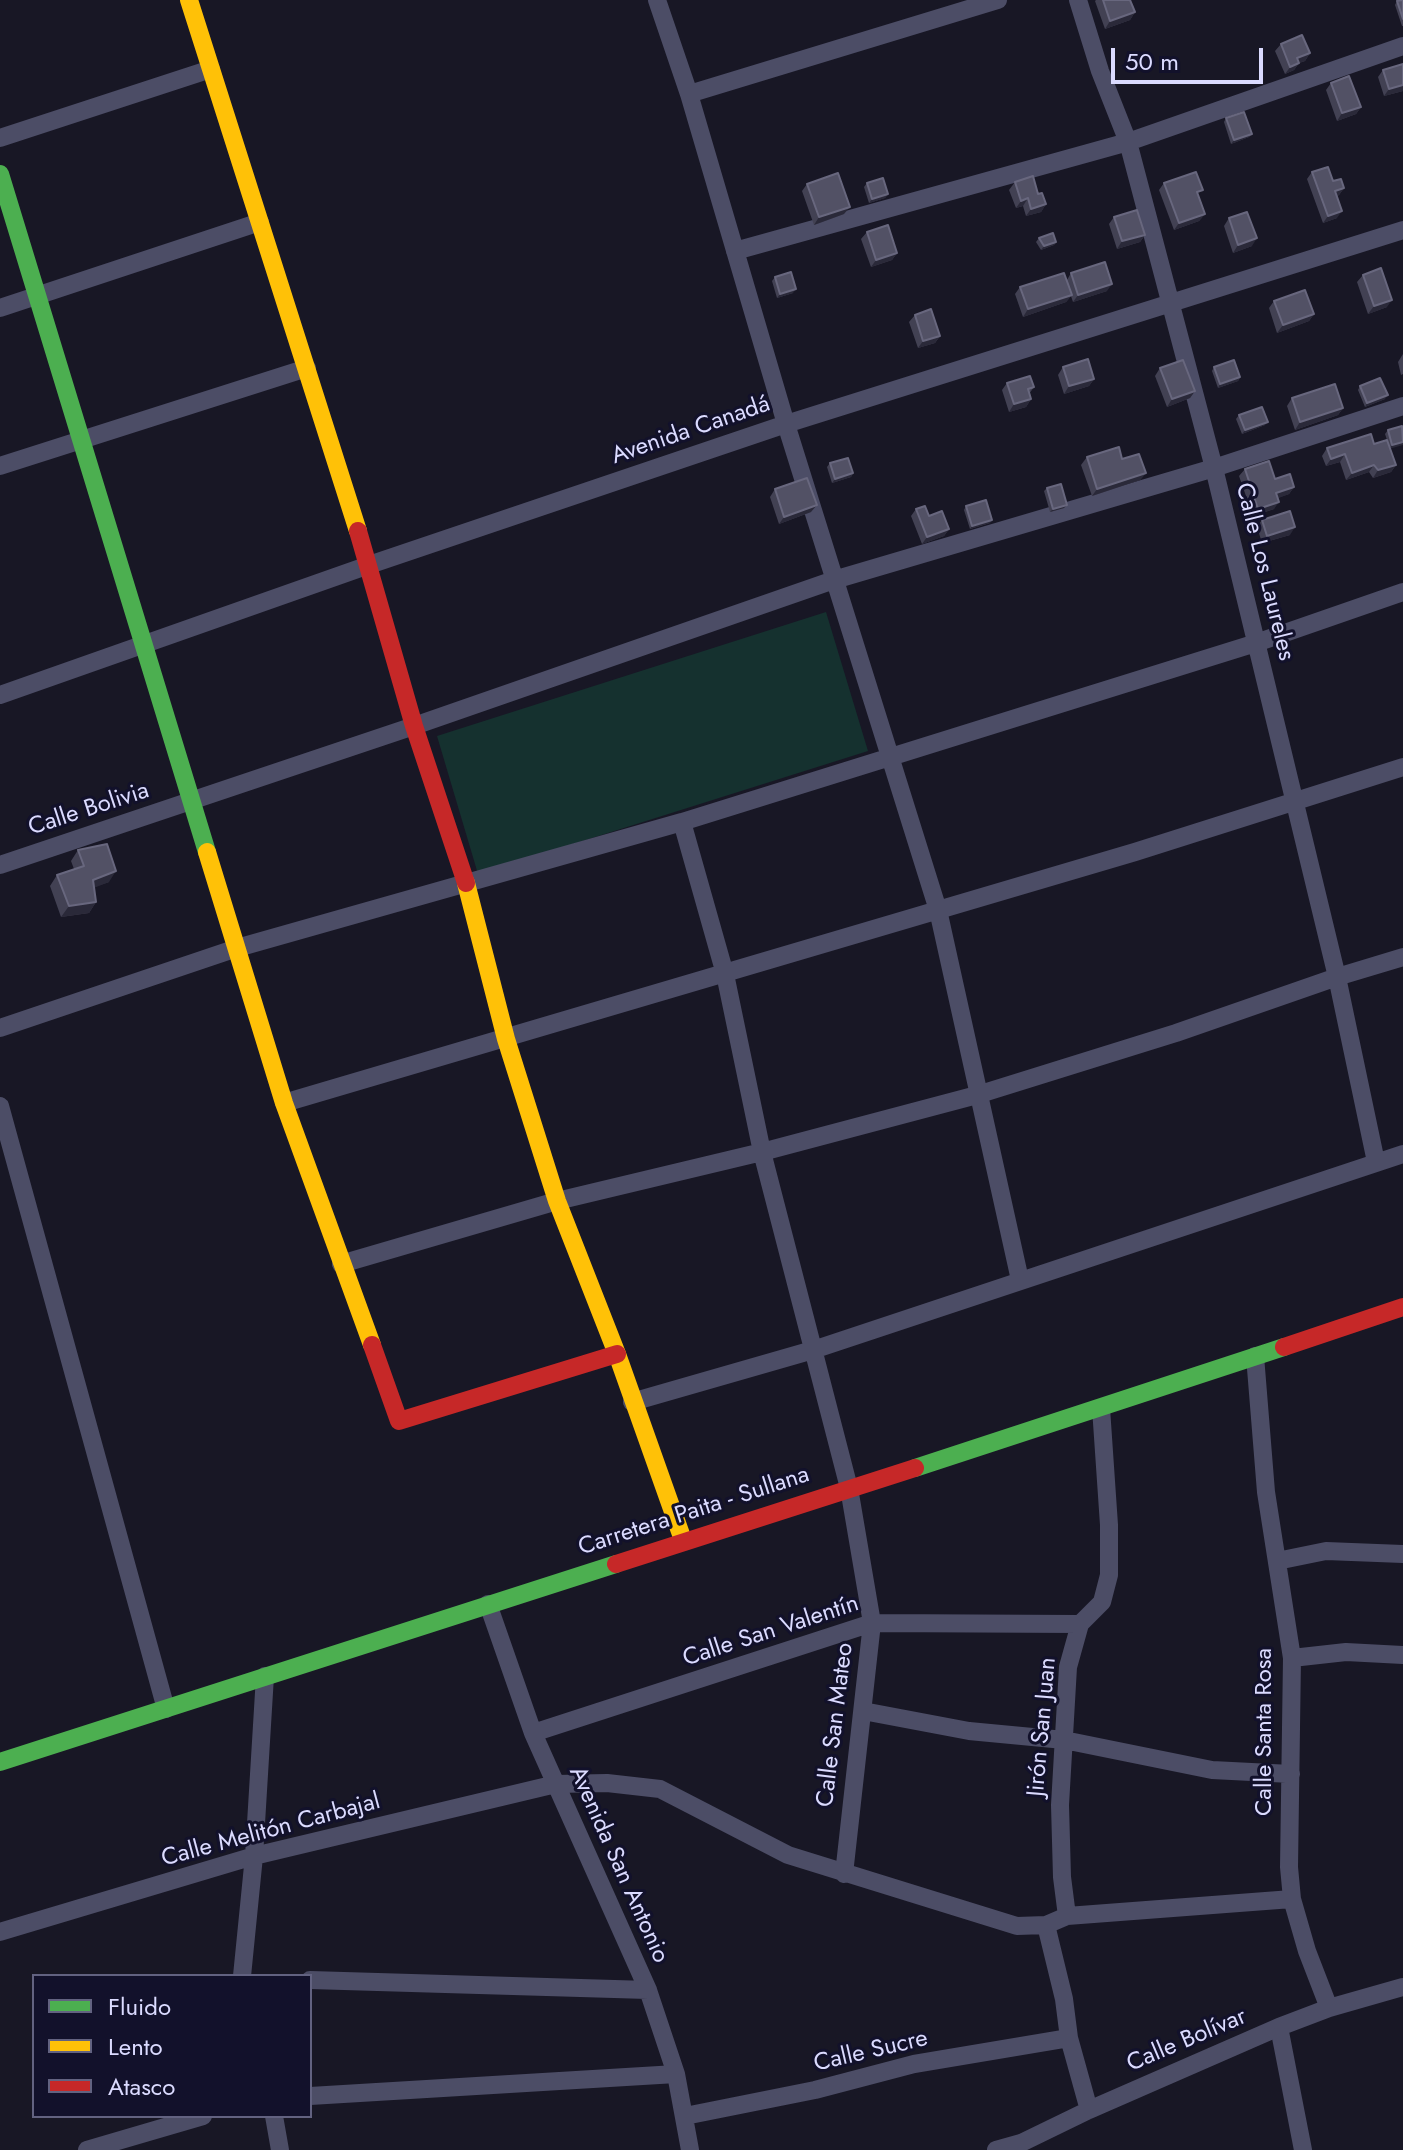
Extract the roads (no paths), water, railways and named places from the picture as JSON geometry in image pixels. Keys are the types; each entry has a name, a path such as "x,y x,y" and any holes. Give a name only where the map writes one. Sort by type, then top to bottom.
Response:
{"street":[{"path":"189,0 369,565 414,726 466,882 506,1039 557,1201 617,1354 683,1540"},
{"path":"657,0 689,94 786,424 938,910 1020,1280"},
{"path":"689,94 998,0"},
{"name":"Calle Los Laureles","path":"1078,0 1100,71 1128,142 1214,468 1337,977 1376,1162"},
{"path":"735,251 1128,142 1403,46"},
{"path":"0,138 211,69"},
{"path":"0,174 284,1103 399,1421 617,1354"},
{"path":"0,308 260,222"},
{"name":"Avenida Canadá","path":"0,695 369,565 786,424 1403,230"},
{"path":"0,466 307,368"},
{"name":"Calle Bolivia","path":"0,865 834,580 1214,468 1403,406"},
{"path":"0,1028 237,948 682,822 1256,643 1403,592"},
{"path":"284,1103 725,974 1403,767"},
{"name":"Calle San Mateo","path":"682,822 725,974 762,1152 849,1488 872,1623 844,1874"},
{"path":"341,1264 557,1201 762,1152 977,1095 1403,957"},
{"path":"0,1106 166,1709"},
{"path":"632,1402 813,1350 1403,1154"},
{"name":"Carretera Paita - Sullana","path":"0,1762 1101,1408 1403,1307"},
{"name":"Calle Santa Rosa","path":"1255,1356 1266,1492 1292,1658 1289,1867 1292,1899 1307,1951 1329,2008"},
{"name":"Jirón San Juan","path":"1067,1916 1062,1877 1060,1805 1068,1667 1080,1624 1102,1602 1109,1575 1101,1408"},
{"path":"1277,1561 1326,1551 1403,1554"},
{"name":"Avenida San Antonio","path":"488,1604 533,1733 648,1990 676,2074 690,2150"},
{"name":"Calle San Valentín","path":"533,1733 872,1623 1080,1624"},
{"path":"1292,1658 1346,1652 1403,1655"},
{"path":"242,1974 254,1856 265,1676"},
{"path":"863,1711 969,1731 1064,1740 1212,1770 1291,1774"},
{"name":"Calle Melitón Carbajal","path":"0,1932 254,1856 556,1784 607,1783 660,1789 788,1855 844,1874 1017,1926 1046,1925"},
{"path":"1089,2110 1069,2038 1064,1999 1046,1925 1067,1916 1292,1899"},
{"path":"312,1980 648,1990"},
{"name":"Calle Bolívar","path":"996,2150 1022,2147 1089,2110 1279,2027 1329,2008 1403,1987"},
{"path":"1279,2027 1303,2150"},
{"name":"Calle Sucre","path":"685,2116 815,2090 914,2064 1069,2038"},
{"path":"312,2096 676,2074"},
{"path":"87,2150 196,2118"},
{"path":"274,2118 280,2150"}]}
